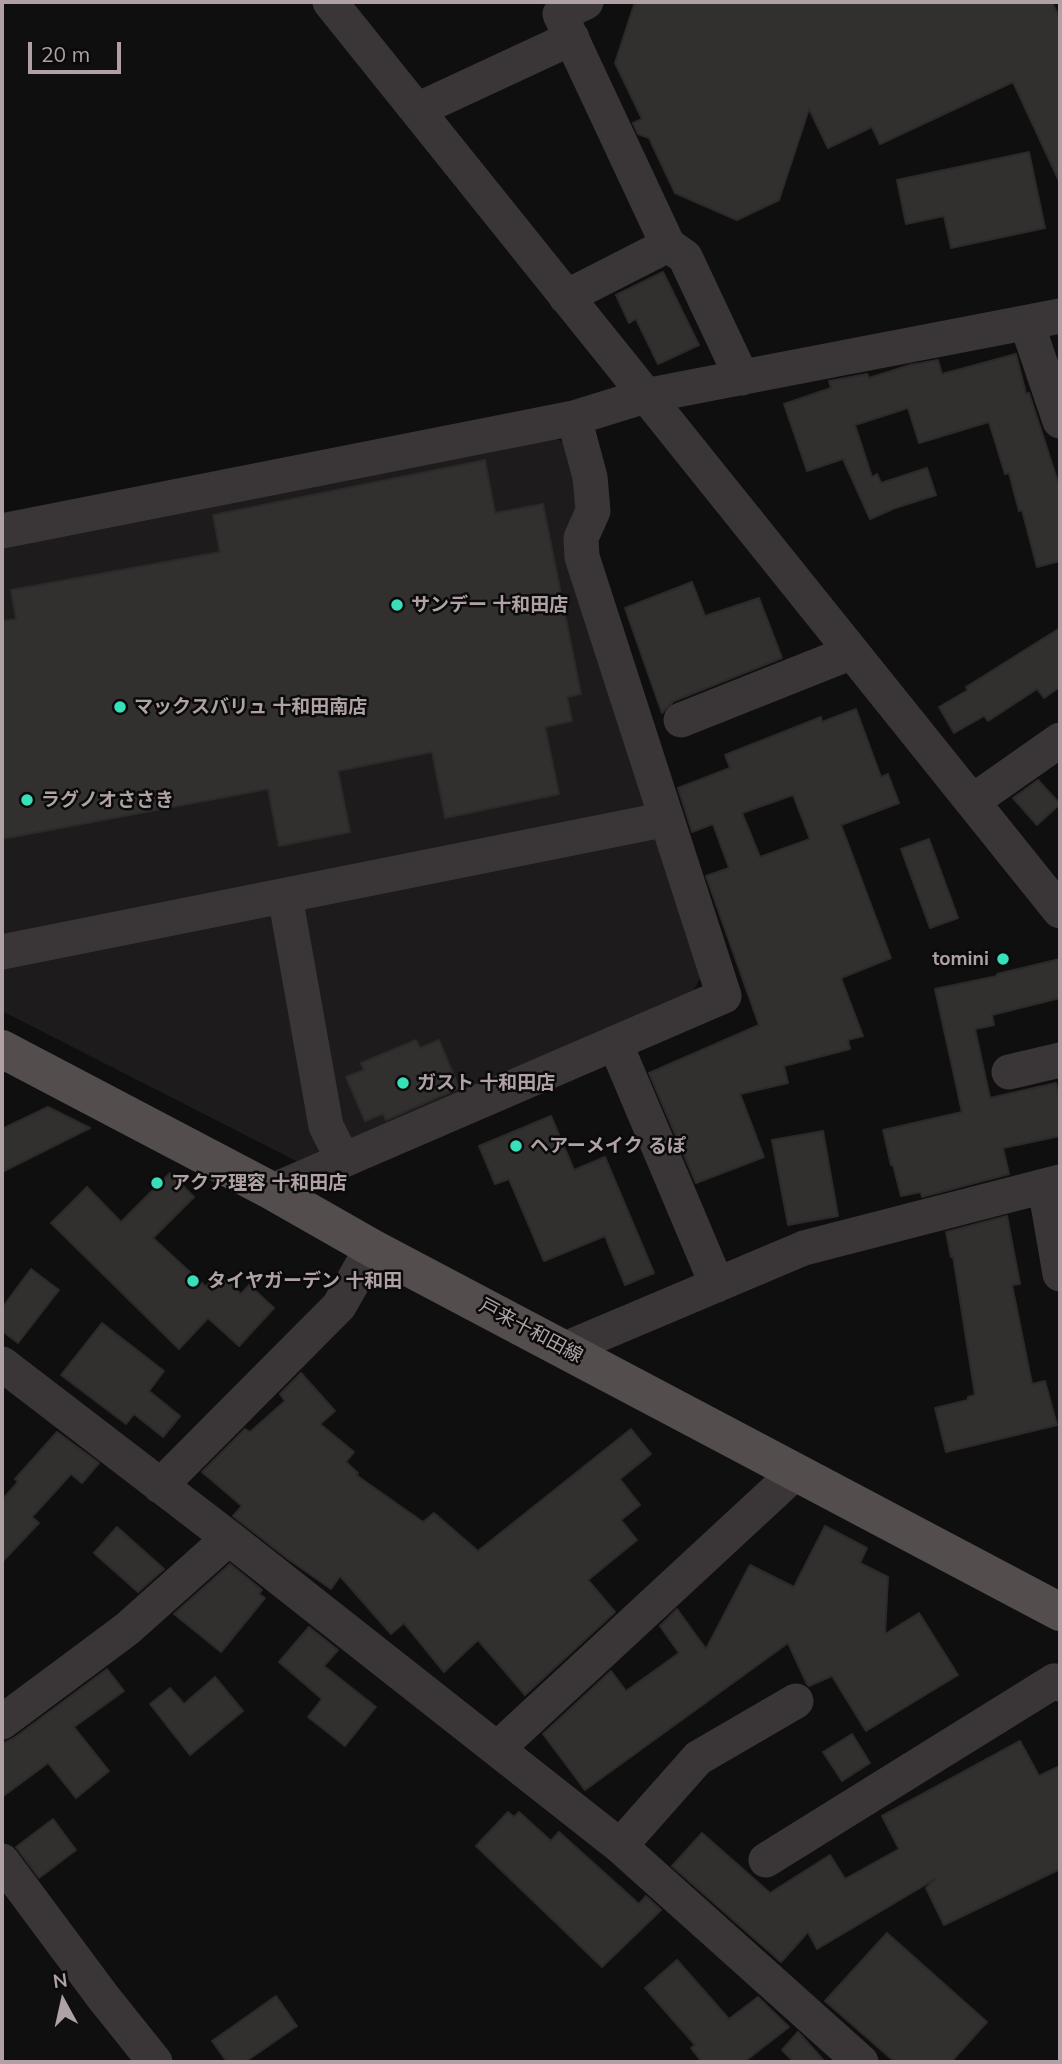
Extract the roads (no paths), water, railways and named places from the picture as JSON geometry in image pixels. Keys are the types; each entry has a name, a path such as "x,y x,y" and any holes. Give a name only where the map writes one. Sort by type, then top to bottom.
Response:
{"main road":[{"name":"戸来十和田線","path":"2,1049 1060,1612"}],"street":[{"path":"330,2 1060,911"},
{"path":"586,2 560,14 668,245 685,257 742,378"},
{"path":"417,110 572,38"},
{"path":"566,297 668,245"},
{"path":"2,531 574,418 645,396 1060,316"},
{"path":"1027,324 1060,421"},
{"path":"272,1191 724,996 582,557 581,538 593,511 590,477 574,418"},
{"path":"681,720 852,652"},
{"path":"973,801 1060,740"},
{"path":"2,952 667,819"},
{"path":"285,896 326,1126 343,1160"},
{"path":"615,1043 717,1285"},
{"path":"1009,1072 1060,1060"},
{"path":"565,1349 804,1248 1053,1184 1060,1274"},
{"path":"160,1486 339,1306 372,1248"},
{"path":"2,1364 229,1538 620,1846 860,2062"},
{"path":"497,1749 796,1472"},
{"path":"2,1722 127,1629 229,1538"},
{"path":"766,1860 1054,1681 1060,1685"},
{"path":"620,1846 698,1758 796,1700"},
{"path":"2,1861 155,2062"}],"place":[{"name":"サンデー 十和田店","path":"397,605"},
{"name":"マックスバリュ 十和田南店","path":"120,707"},
{"name":"ラグノオささき","path":"27,800"},
{"name":"tomini","path":"1003,959"},
{"name":"ガスト 十和田店","path":"403,1083"},
{"name":"ヘアーメイク るぽ","path":"516,1146"},
{"name":"アクア理容 十和田店","path":"157,1183"},
{"name":"タイヤガーデン 十和田","path":"193,1281"}]}
